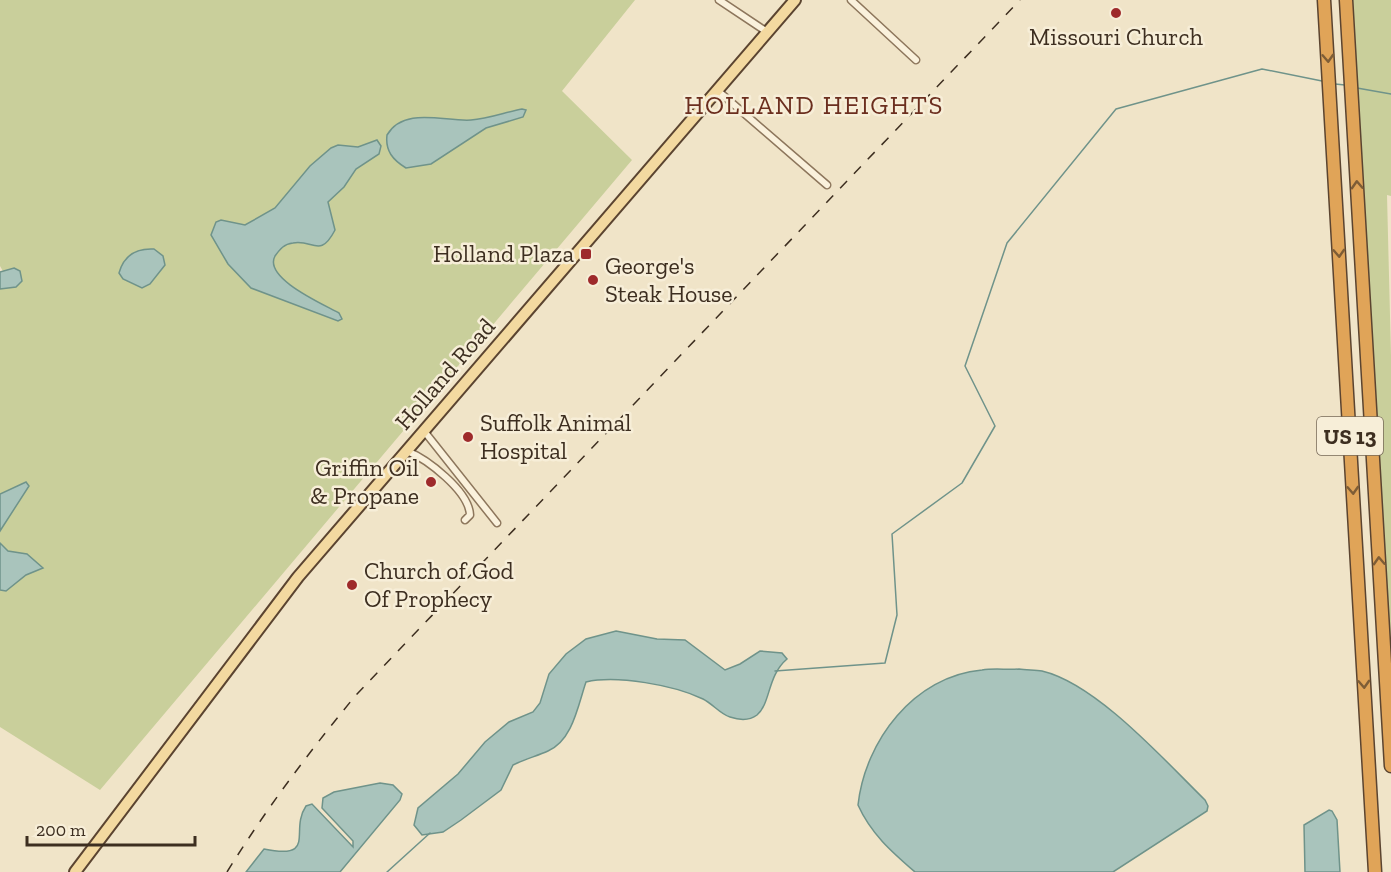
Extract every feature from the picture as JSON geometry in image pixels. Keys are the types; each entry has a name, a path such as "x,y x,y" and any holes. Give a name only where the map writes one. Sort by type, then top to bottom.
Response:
{"highway":[{"name":"US 13","path":"1324,0 1375,872"},
{"name":"US 13","path":"1347,0 1391,766"}],"main road":[{"name":"Holland Road","path":"75,872 273,607 795,0"}],"street":[{"path":"719,0 767,33"},
{"path":"851,0 916,60"},
{"path":"717,90 827,185"},
{"path":"424,430 496,523"},
{"path":"406,451 434,465 451,484 470,508 470,515 465,520"}],"green space":[{"path":"0,0 635,0 562,91 632,160 100,790 0,727 0,282 8,280 0,266"},
{"path":"1352,0 1391,0 1391,196 1387,195 1391,356 1391,669"}],"water":[{"path":"526,110 523,117 486,128 431,164 406,168 397,162 387,146 387,135 394,126 414,118 471,120"},
{"path":"377,140 381,146 379,154 356,169 344,187 328,202 335,230 330,239 320,246 300,242 290,244 282,247 275,256 274,264 278,273 286,281 309,297 339,313 342,319 338,321 251,288 228,264 211,235 216,222 221,220 245,225 275,208 310,166 331,148 338,145 358,147"},
{"path":"154,249 163,256 165,265 150,284 142,288 123,279 119,273 128,257 136,251"},
{"path":"14,268 20,271 22,281 16,287 0,289 0,272"},
{"path":"26,482 29,486 0,531 0,494"},
{"path":"0,543 8,551 27,554 43,568 26,575 6,591 0,590"},
{"path":"616,631 657,639 685,640 725,670 740,664 760,651 782,653 787,659 776,673 761,710 754,717 747,719 723,714 703,699 677,689 629,681 586,682 569,730 556,746 513,765 501,790 443,832 422,835 414,825 418,808 458,774 485,742 509,722 533,712 540,703 549,674 566,654 586,639"},
{"path":"982,670 1042,671 1063,679 1107,707 1150,745 1205,800 1208,806 1207,811 1113,872 915,872 876,834 858,805 871,758 882,736 915,698 935,685 957,675"},
{"path":"380,783 393,785 402,794 400,800 340,872 246,872 264,849 281,851 297,847 302,815 306,806 312,804 353,847 353,841 322,808 323,798 334,792"},
{"path":"1329,810 1337,820 1340,872 1305,872 1304,825"}],"waterway":[{"path":"775,671 885,663 897,615 892,534 962,483 995,426 965,366 1007,243 1116,109 1262,69 1322,81"},
{"path":"1335,84 1345,85"},
{"path":"1357,88 1391,94"},
{"path":"387,872 430,833"}],"railway":[{"path":"227,872 288,781 356,695 1020,0"}],"place":[{"name":"Missouri Church","path":"1116,13"},
{"name":"Holland Plaza","path":"586,254"},
{"name":"George's Steak House","path":"593,280"},
{"name":"Suffolk Animal Hospital","path":"468,437"},
{"name":"Griffin Oil & Propane","path":"431,482"},
{"name":"Church of God Of Prophecy","path":"352,585"}],"district":[{"name":"HOLLAND HEIGHTS","path":"814,105"}]}
